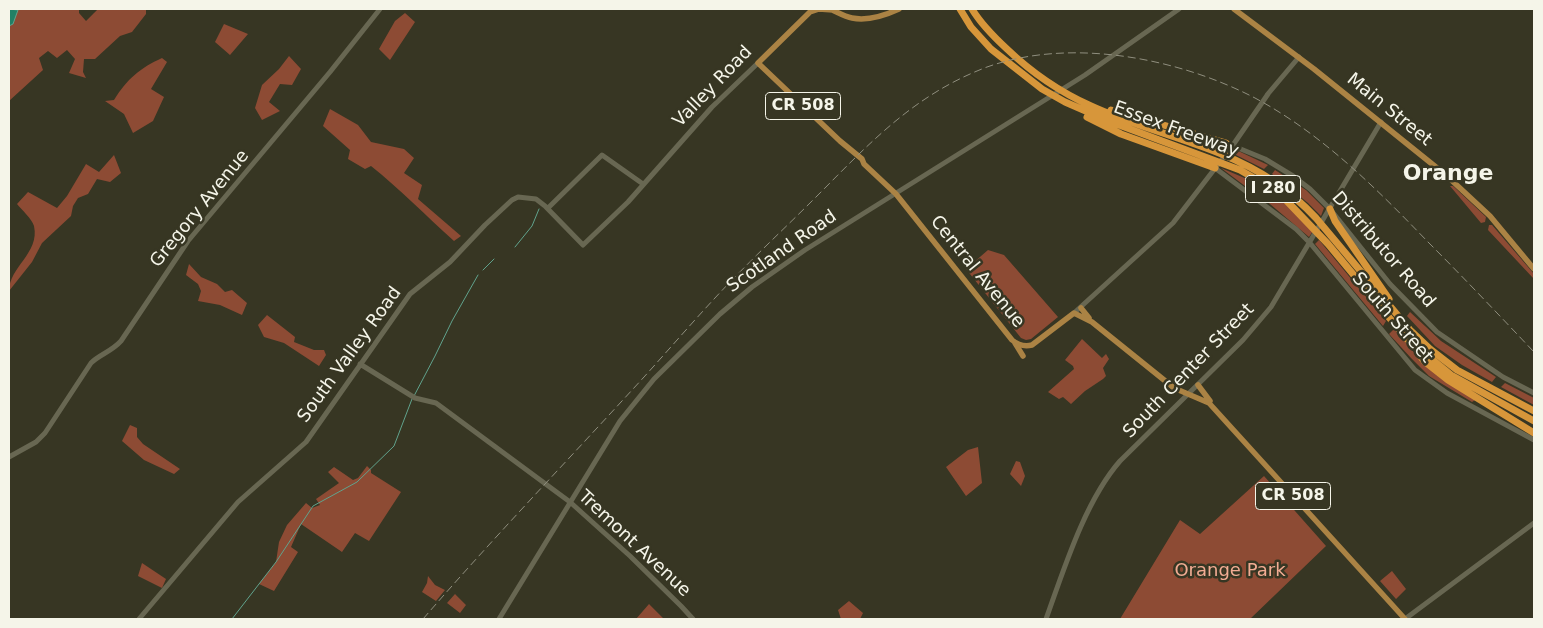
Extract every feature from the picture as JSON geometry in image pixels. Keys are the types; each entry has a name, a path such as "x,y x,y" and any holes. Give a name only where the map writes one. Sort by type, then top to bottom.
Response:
{"highway":[{"name":"Essex Freeway","path":"960,9 971,27 991,49 1042,89 1086,112 1224,163 1266,185 1296,208 1360,281 1407,339 1451,375 1534,421"},
{"name":"Essex Freeway","path":"972,9 990,33 1013,54 1043,79 1070,96 1104,112 1228,157 1272,180 1301,203 1316,218 1410,330 1430,350 1457,370 1534,411"},
{"path":"1042,89 1073,111 1121,134 1216,167"},
{"path":"1070,96 1156,124 1229,144"},
{"path":"1329,211 1410,330"},
{"path":"1407,339 1424,361 1448,380 1531,435"}],"main road":[{"name":"Gregory Avenue","path":"9,457 36,442 48,429 91,363 109,352 121,341 188,241 307,100 380,9"},
{"name":"Valley Road","path":"548,208 583,245 628,202 712,108 811,11 832,9 850,18 859,19 884,15 899,9"},
{"name":"Scotland Road","path":"499,619 620,421 654,379 700,332 752,287 805,250 1085,76 1179,9"},
{"name":"Main Street","path":"1234,9 1299,57 1440,170 1486,211 1534,270"},
{"path":"1074,313 1173,223 1216,167 1227,151 1229,144 1254,113 1260,102 1299,57"},
{"name":"Central Avenue","path":"758,64 848,149 862,159 864,164 896,194 1015,343 1024,346 1032,345 1074,313"},
{"name":"South Center Street","path":"1046,619 1078,533 1106,479 1120,461 1243,340 1270,307 1382,122"},
{"name":"Distributor Road","path":"1229,144 1265,159 1310,189 1390,284 1437,332 1503,377 1534,393"},
{"path":"548,208 602,155 643,184"},
{"name":"South Street","path":"1216,167 1312,240 1338,277 1415,370 1447,393 1531,435 1534,440"},
{"name":"South Valley Road","path":"139,619 238,502 306,442 410,294 450,262 512,200 518,197 531,198 548,208"},
{"path":"1081,308 1092,322"},
{"name":"CR 508","path":"1074,313 1092,322 1168,383 1206,400 1216,409 1405,619"},
{"path":"1015,343 1023,356"},
{"name":"Tremont Avenue","path":"360,364 415,398 436,403 544,482 570,502 630,556 693,619"},
{"path":"1198,385 1216,409"},
{"path":"1405,619 1534,524"}],"green space":[{"path":"9,9 79,9 79,13 86,21 98,9 146,9 146,14 132,32 120,36 95,59 84,59 83,72 86,78 69,73 75,59 67,50 57,58 48,51 39,58 43,70 9,101"},
{"path":"405,13 415,22 390,60 379,49 395,21"},
{"path":"224,24 248,34 230,55 215,42"},
{"path":"289,56 301,69 292,85 280,84 269,102 280,111 262,120 255,108 262,85 279,69"},
{"path":"162,58 167,62 151,89 164,97 153,121 133,133 124,114 105,101 114,100 135,75"},
{"path":"330,109 358,125 371,142 404,149 414,158 404,173 422,185 418,199 461,236 454,241 371,166 365,169 348,159 350,150 323,126"},
{"path":"1234,149 1268,165 1264,169 1232,153"},
{"path":"114,155 121,173 110,182 97,179 88,194 78,198 73,206 71,216 42,243 32,262 9,291 10,282 29,252 35,236 33,223 17,204 28,192 57,208 67,196 86,164 99,172"},
{"path":"1221,168 1254,182 1249,189"},
{"path":"1275,170 1306,190 1324,208 1321,216 1272,174"},
{"path":"1450,186 1453,186 1486,217 1485,222 1481,223"},
{"path":"1262,187 1292,209 1313,231 1309,237 1257,193"},
{"path":"1489,225 1492,225 1534,274 1534,279 1488,230"},
{"path":"1319,240 1386,321 1383,326 1315,244"},
{"path":"988,250 1004,255 1058,317 1031,339 1021,338 966,269"},
{"path":"189,264 201,277 217,284 225,292 232,290 247,303 242,315 220,305 198,301 201,291 198,284 186,275"},
{"path":"1410,312 1441,341 1496,377 1492,382 1462,365 1435,346 1407,316"},
{"path":"267,315 295,337 294,342 314,350 324,350 326,355 319,366 284,343 264,337 258,325"},
{"path":"1394,329 1424,364 1477,399 1472,402 1429,376 1389,334"},
{"path":"1082,339 1102,358 1106,354 1109,359 1103,368 1106,376 1071,404 1063,397 1059,399 1048,392 1074,369 1065,360"},
{"path":"1505,383 1534,398 1534,405 1501,387"},
{"path":"130,425 137,428 137,437 143,444 180,469 174,474 144,460 122,441"},
{"path":"978,447 982,483 966,496 946,467 968,450"},
{"path":"1016,461 1020,462 1025,476 1021,486 1010,474"},
{"path":"367,466 371,473 401,492 369,541 355,533 342,552 301,524 291,547 298,552 274,591 259,584 276,562 279,542 287,525 306,503 312,508 320,505 316,499 339,483 328,472 334,467 353,480 358,478"},
{"name":"Orange Park","path":"1264,476 1326,546 1250,619 1120,619 1180,520 1200,534"},
{"path":"142,563 166,579 162,588 138,576"},
{"path":"1392,571 1406,589 1396,599 1380,581"},
{"path":"428,576 435,585 445,590 436,601 422,592 427,583"},
{"path":"455,594 466,605 460,613 447,603"},
{"path":"849,601 863,613 860,619 841,619 838,610"},
{"path":"649,604 664,619 636,619"}],"shaded area":[{"path":"9,9 18,10 13,24 9,26"}],"waterway":[{"path":"515,247 532,226 539,209"},
{"path":"483,270 494,259"},
{"path":"414,396 478,275"},
{"path":"232,619 276,562 313,506 357,482 394,446 412,399"}],"railway":[{"path":"423,619 752,259 874,140 914,107 936,92 961,78 987,67 1019,58 1053,54 1088,53 1124,56 1159,63 1225,84 1280,112 1325,145 1368,182 1534,352"}],"district":[{"name":"Orange","path":"1448,174"}]}
